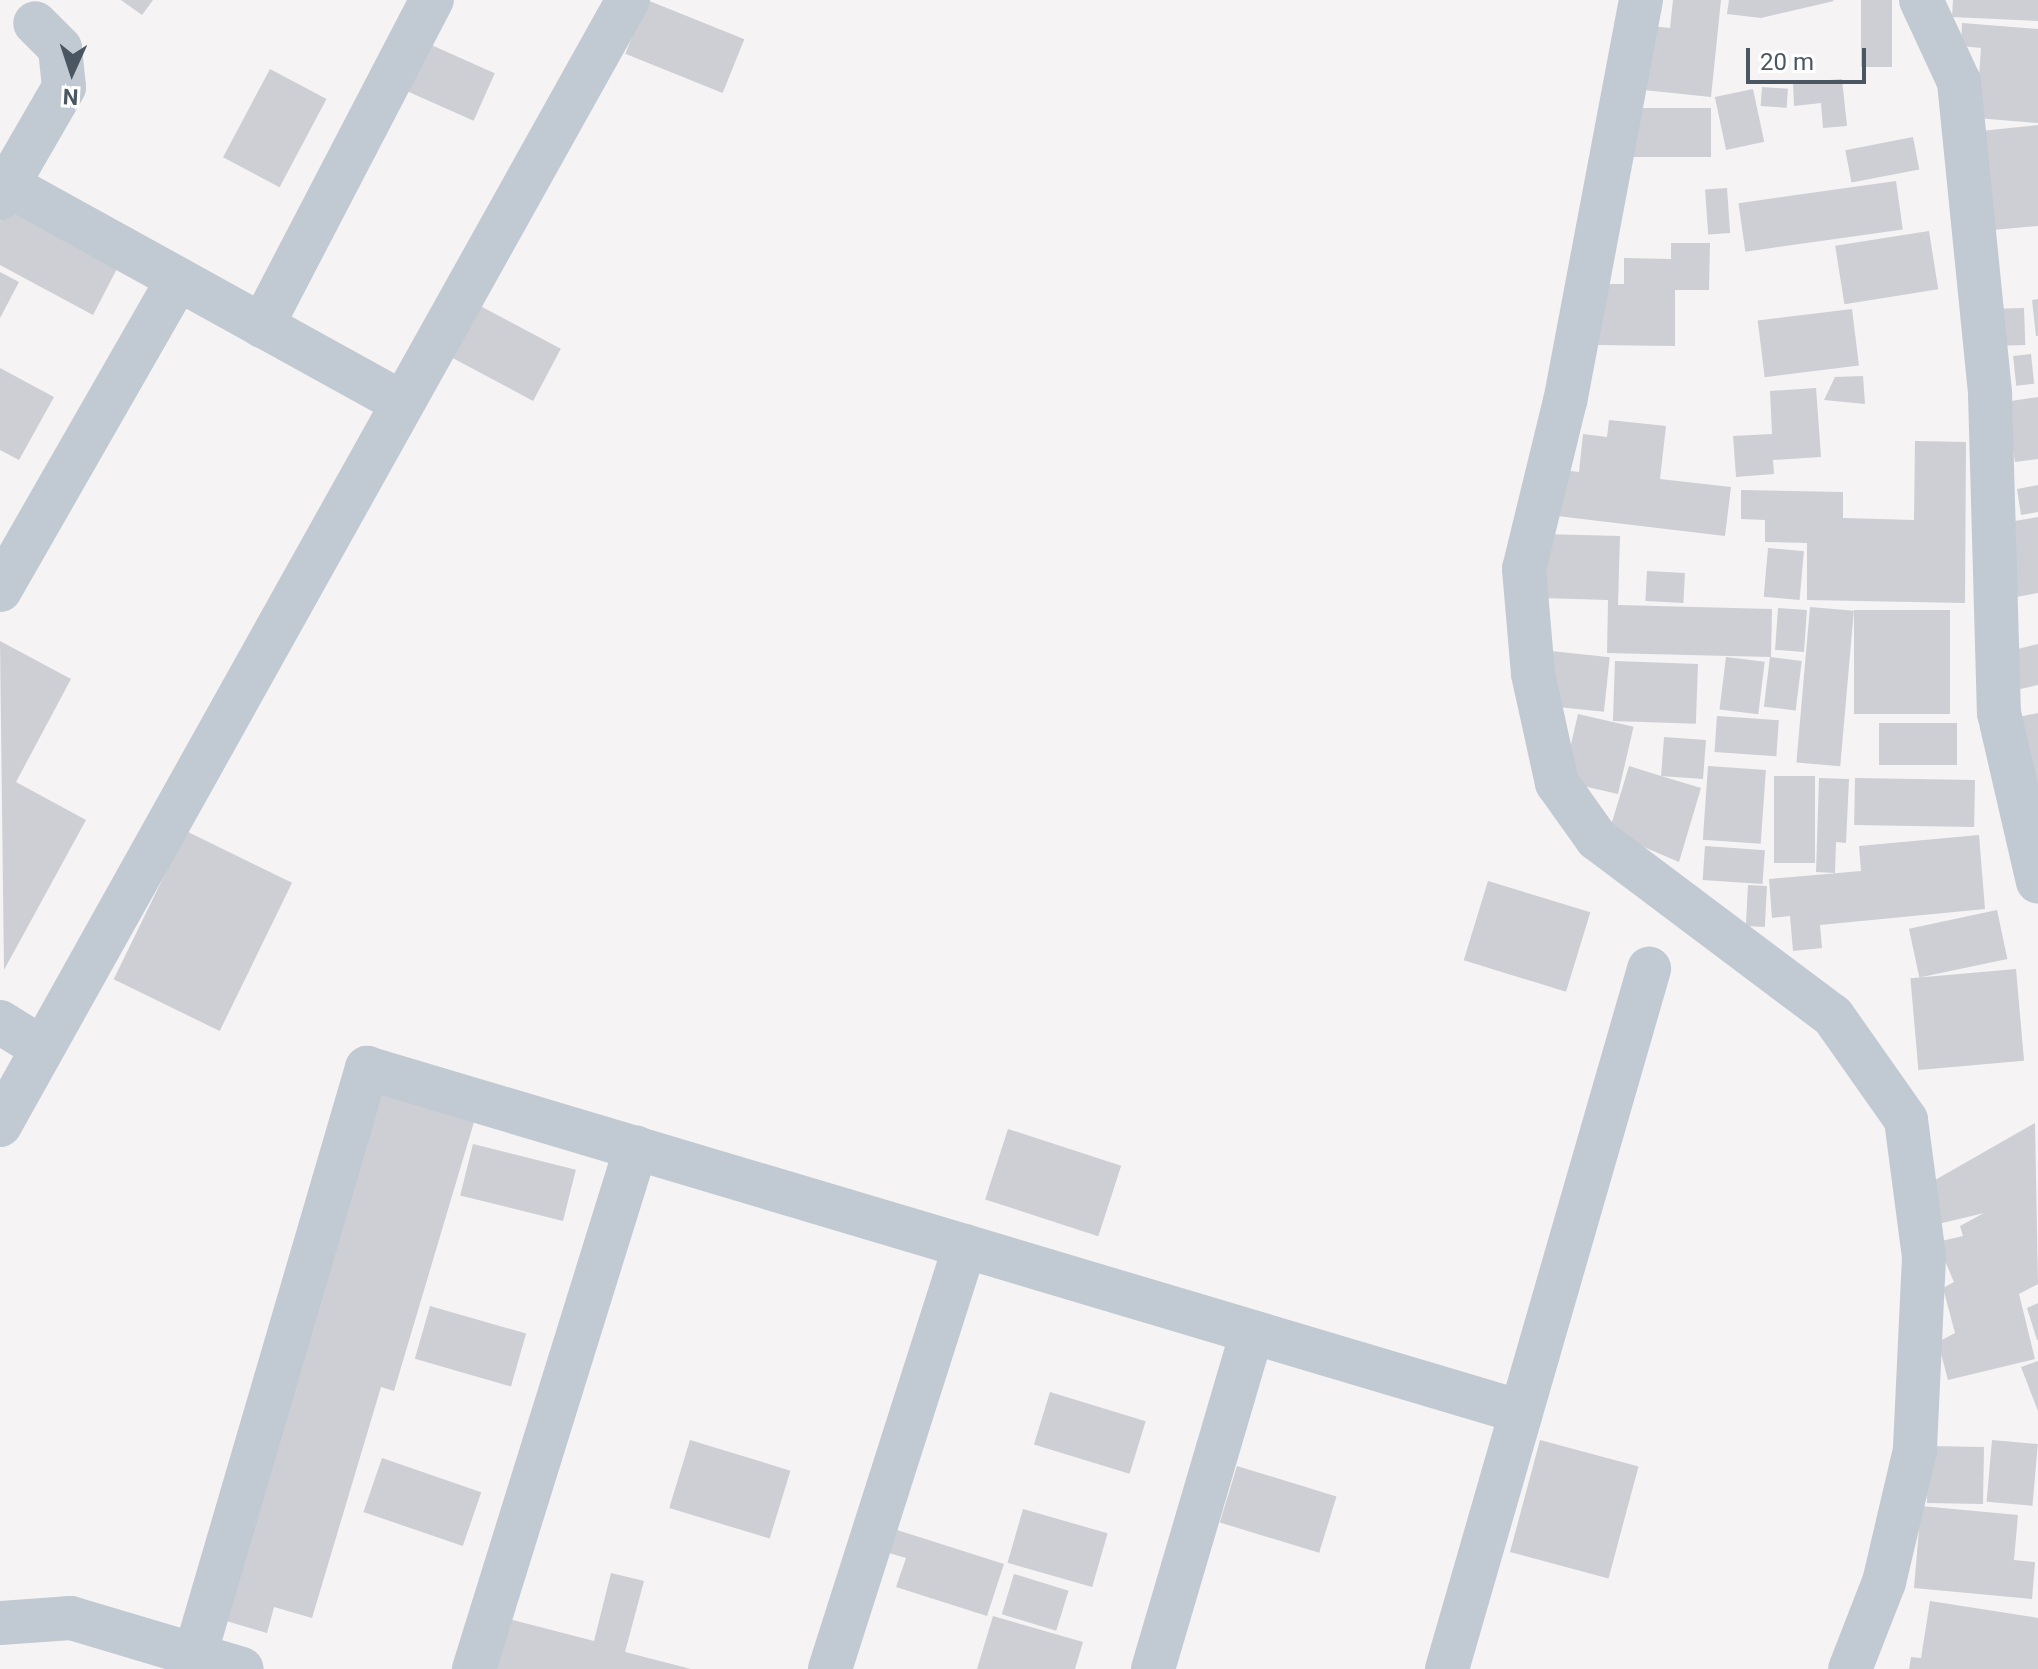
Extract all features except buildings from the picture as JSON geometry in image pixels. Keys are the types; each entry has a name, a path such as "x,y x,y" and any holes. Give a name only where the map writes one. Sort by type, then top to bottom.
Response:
{"street":[{"path":"262,326 432,0"},
{"path":"0,1125 628,0"},
{"path":"1641,0 1565,401 1524,569 1533,674 1557,783 1597,839 1833,1016 1906,1120 1924,1257 1915,1450 1884,1582 1850,1669"},
{"path":"1921,0 1959,82 1990,394 1999,713 2038,882"},
{"path":"32,8 60,48 64,87 3,191 178,279 402,403"},
{"path":"0,590 178,279"},
{"path":"1447,1669 1649,969"},
{"path":"0,1022 42,1048"},
{"path":"195,1655 367,1068 1521,1412"},
{"path":"474,1669 636,1148"},
{"path":"830,1669 965,1246"},
{"path":"1153,1669 1252,1332"},
{"path":"0,1623 71,1618 242,1669"}]}
